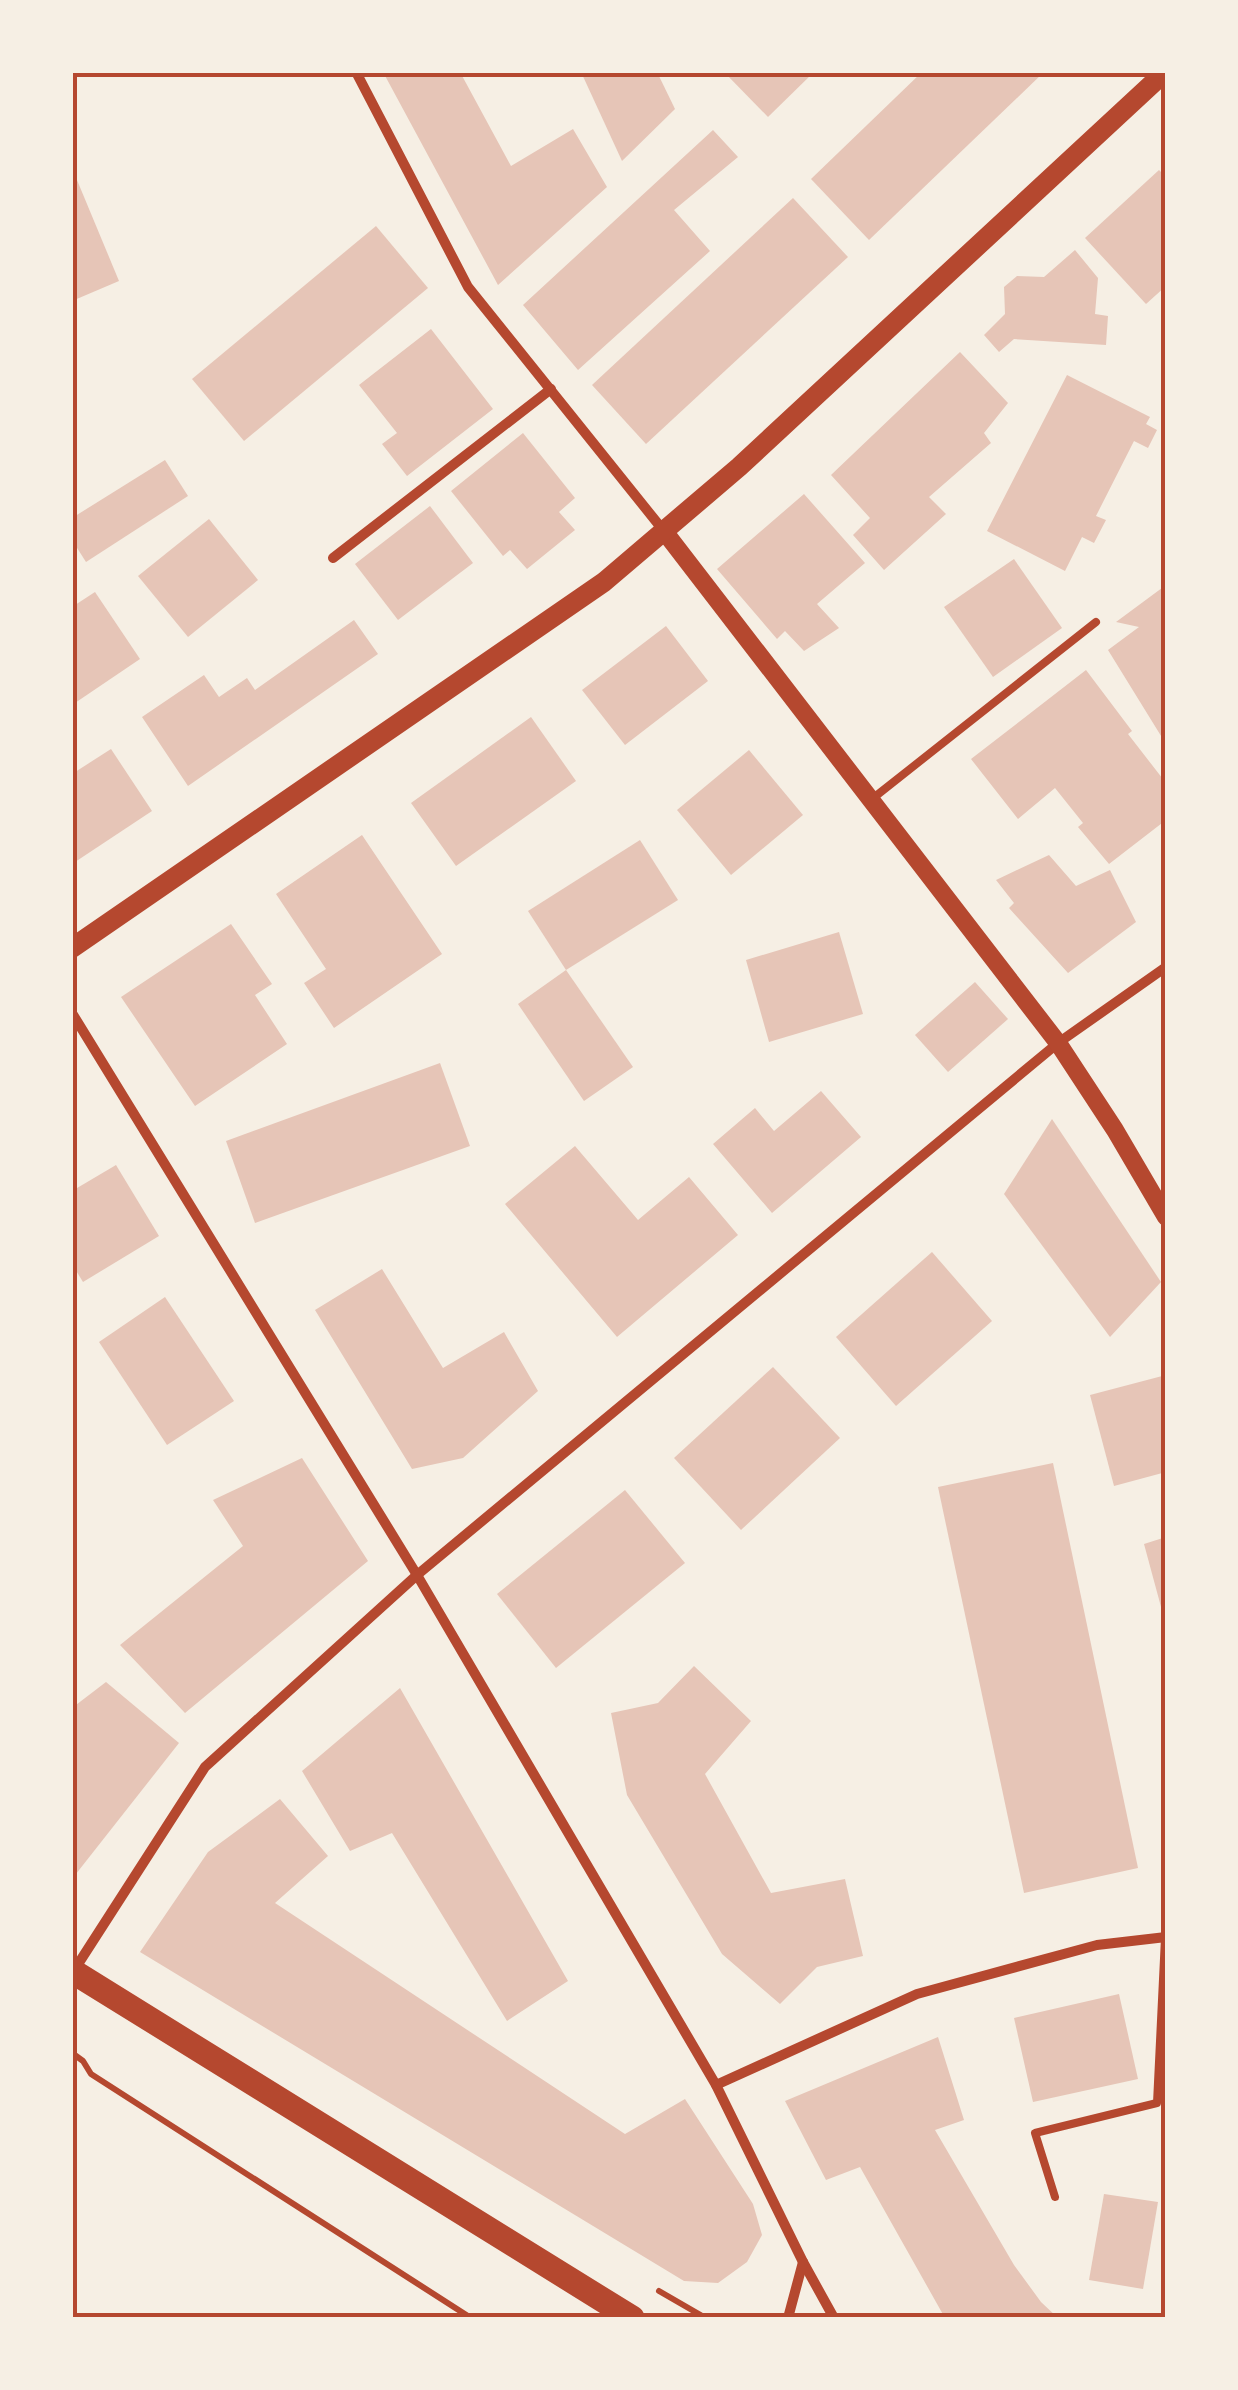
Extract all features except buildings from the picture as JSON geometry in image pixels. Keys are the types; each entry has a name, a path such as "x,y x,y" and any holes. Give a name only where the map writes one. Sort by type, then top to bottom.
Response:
{"main road":[{"path":"72,948 604,582 739,468 1165,72"},
{"path":"73,1972 632,2318"}],"street":[{"path":"356,72 468,288 664,532 1058,1042 1166,1217"},
{"path":"333,558 551,389"},
{"path":"73,1972 206,1767 417,1575 1058,1042 1166,966"},
{"path":"72,1013 417,1575 716,2085 834,2318"},
{"path":"716,2085 917,1994 1097,1946 1165,1938"},
{"path":"789,2317 803,2262"}],"lane":[{"path":"872,799 1096,622"},
{"path":"1055,2196 1035,2133 1157,2103 1165,1938"}],"path":[{"path":"72,2053 91,2074 472,2318"},
{"path":"658,2290 704,2317 789,2317"}]}
